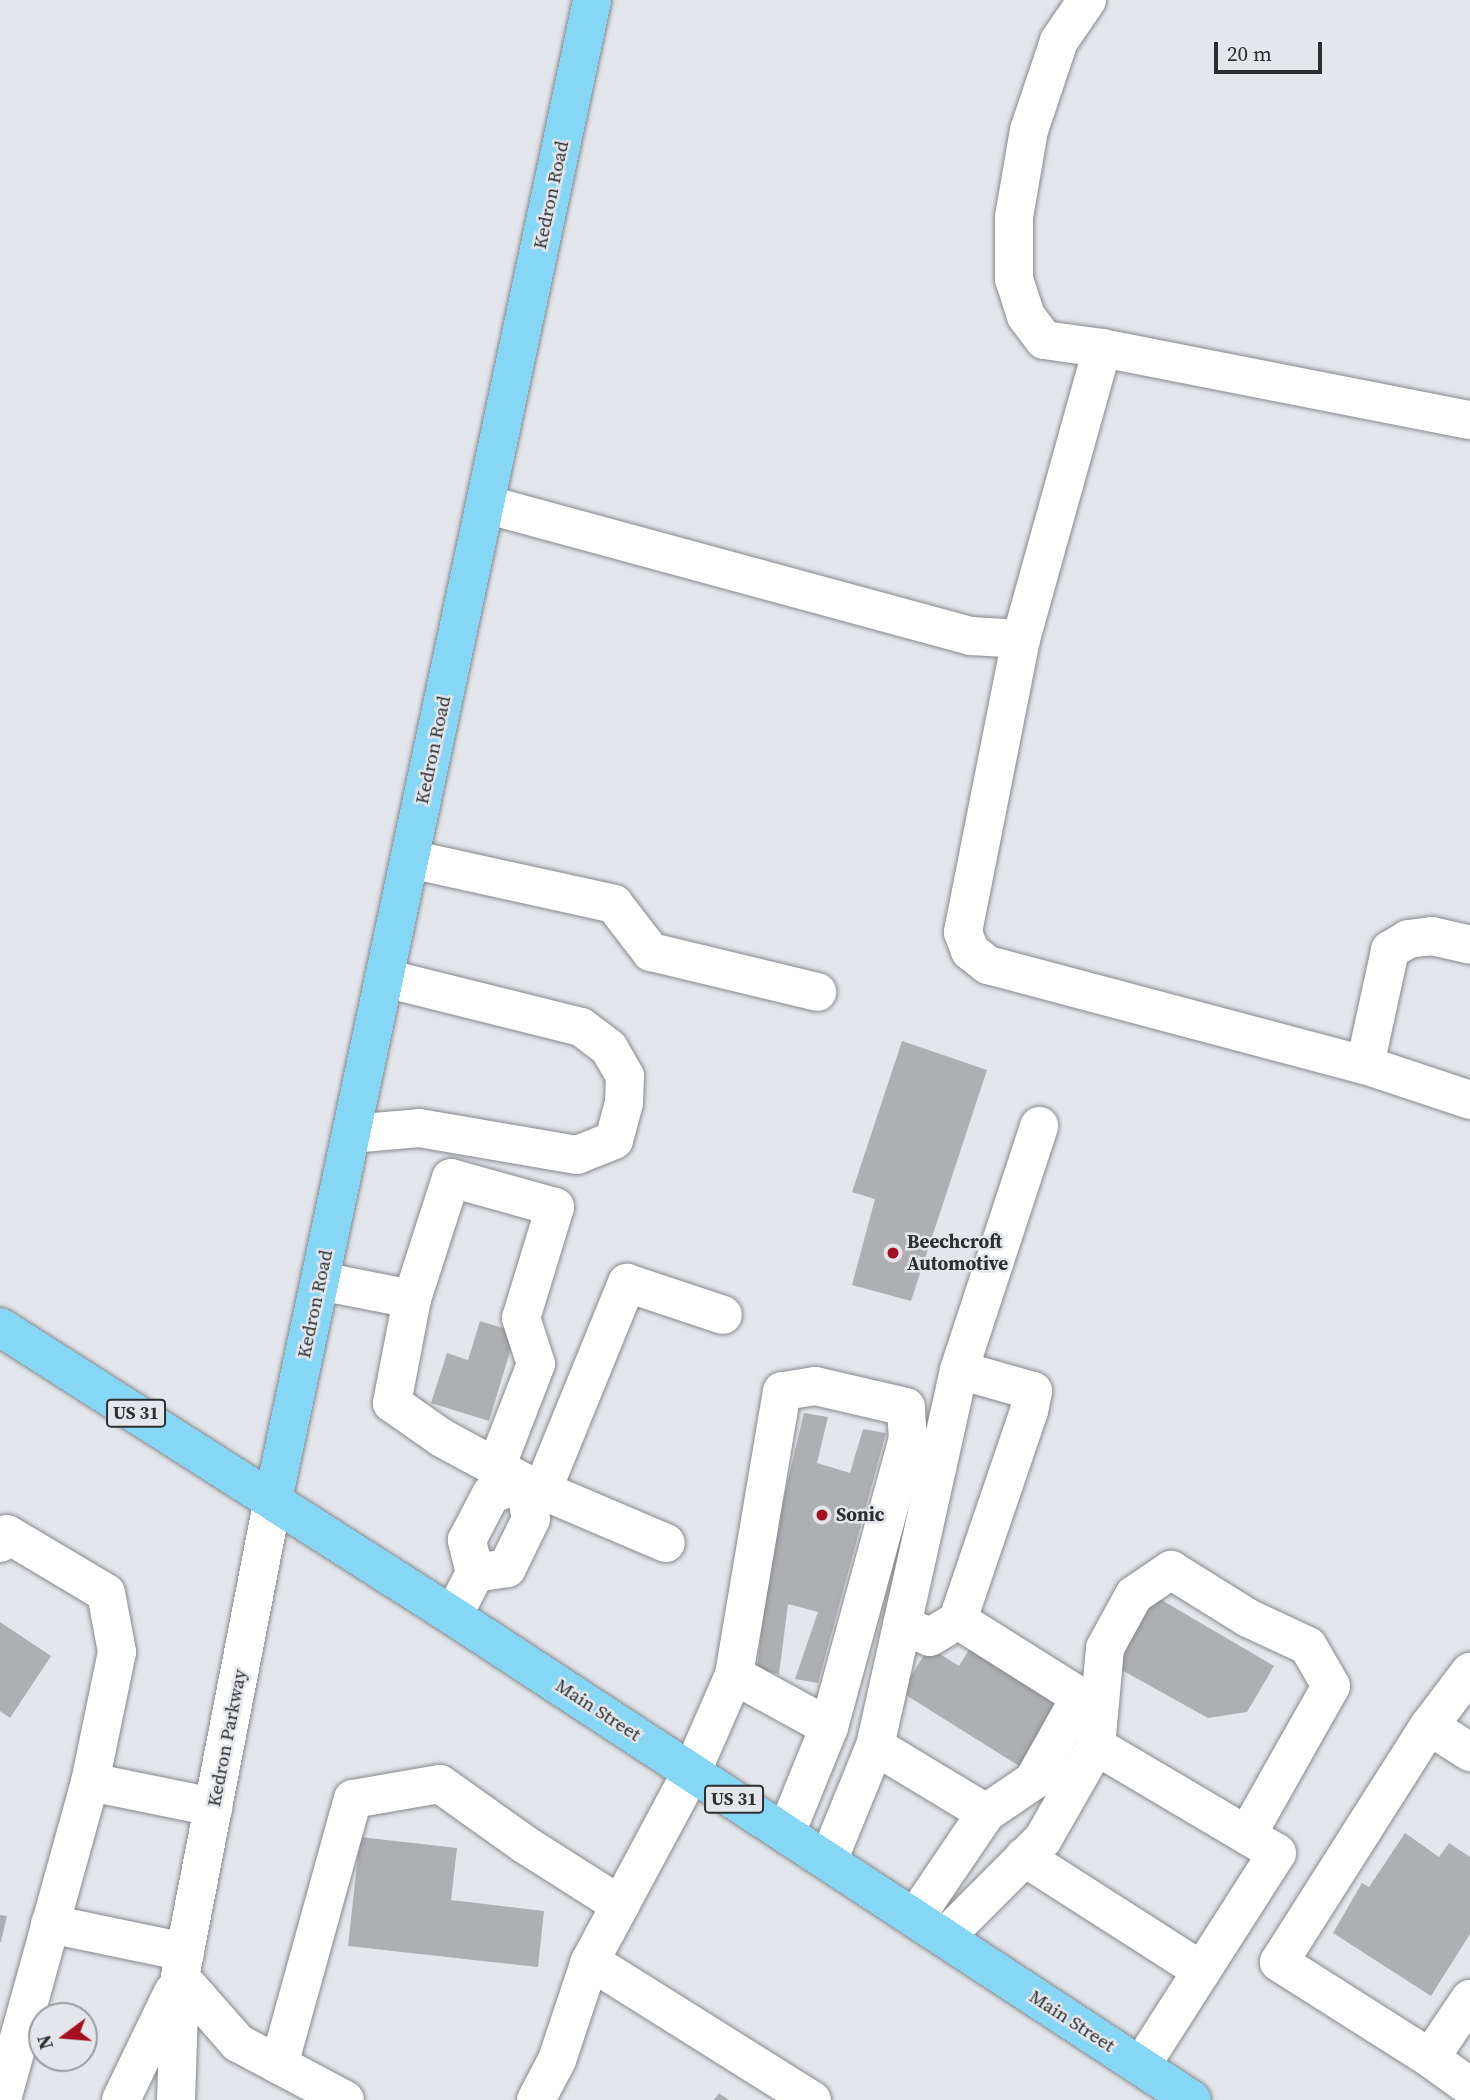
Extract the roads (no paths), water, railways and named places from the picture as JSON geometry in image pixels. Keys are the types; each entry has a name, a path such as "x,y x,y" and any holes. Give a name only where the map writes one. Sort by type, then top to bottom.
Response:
{"main road":[{"name":"Kedron Road","path":"273,1500 592,0"},
{"name":"Main Street","path":"0,1327 453,1616 1192,2100"}],"street":[{"path":"1087,0 1059,41 1029,130 1014,217 1014,279 1026,316 1044,340 1102,348 1470,420"},
{"path":"1102,348 1021,639 963,932 970,951 988,965 1365,1065 1470,1100"},
{"path":"485,504 971,636 1021,639"},
{"path":"410,859 614,904 651,952 817,992"},
{"path":"1365,1065 1390,950 1408,939 1432,936 1470,945"},
{"path":"351,1134 419,1128 577,1155 614,1140 624,1103 625,1076 609,1048 581,1027 384,978"},
{"path":"828,1861 875,1745 959,1370 1039,1126"},
{"path":"453,1616 475,1573 507,1568 531,1519 521,1480 536,1364 521,1318 555,1207 451,1178 412,1298 392,1403 442,1438 521,1480 666,1543"},
{"path":"320,1281 412,1298"},
{"path":"521,1480 627,1283 723,1315"},
{"path":"902,1625 930,1637 958,1620 1029,1410 1032,1391 959,1370"},
{"path":"536,2100 557,2060 590,1961 692,1771 734,1675 782,1391 815,1386 906,1407 947,1421"},
{"path":"786,1833 829,1727 908,1439 906,1407"},
{"name":"Kedron Parkway","path":"176,2100 182,1965 273,1500"},
{"path":"0,1543 7,1534 106,1593 117,1652 90,1782 2,2100"},
{"path":"930,1928 1024,1857 1043,1839 1096,1746 1105,1648 1134,1595 1171,1570 1248,1618 1308,1646 1331,1686 1247,1835"},
{"path":"930,1928 986,1813 1033,1781 1074,1708 1077,1695 958,1620"},
{"path":"1470,1672 1430,1727 1279,1962 1430,2058 1470,2087"},
{"path":"734,1675 829,1727"},
{"path":"1430,1727 1470,1752"},
{"path":"875,1745 986,1813"},
{"path":"1096,1746 1277,1853 1141,2066"},
{"path":"90,1782 213,1807"},
{"path":"279,2065 353,1799 440,1784 524,1844 620,1905"},
{"path":"1024,1857 1202,1971"},
{"path":"50,1924 182,1965 238,2043 345,2100"},
{"path":"590,1961 813,2100"},
{"name":"Kedron Parkway","path":"121,2100 182,1965"},
{"path":"1430,2058 1470,1999"}],"place":[{"name":"Beechcroft Automotive","path":"893,1253"},
{"name":"Sonic","path":"822,1515"}]}
